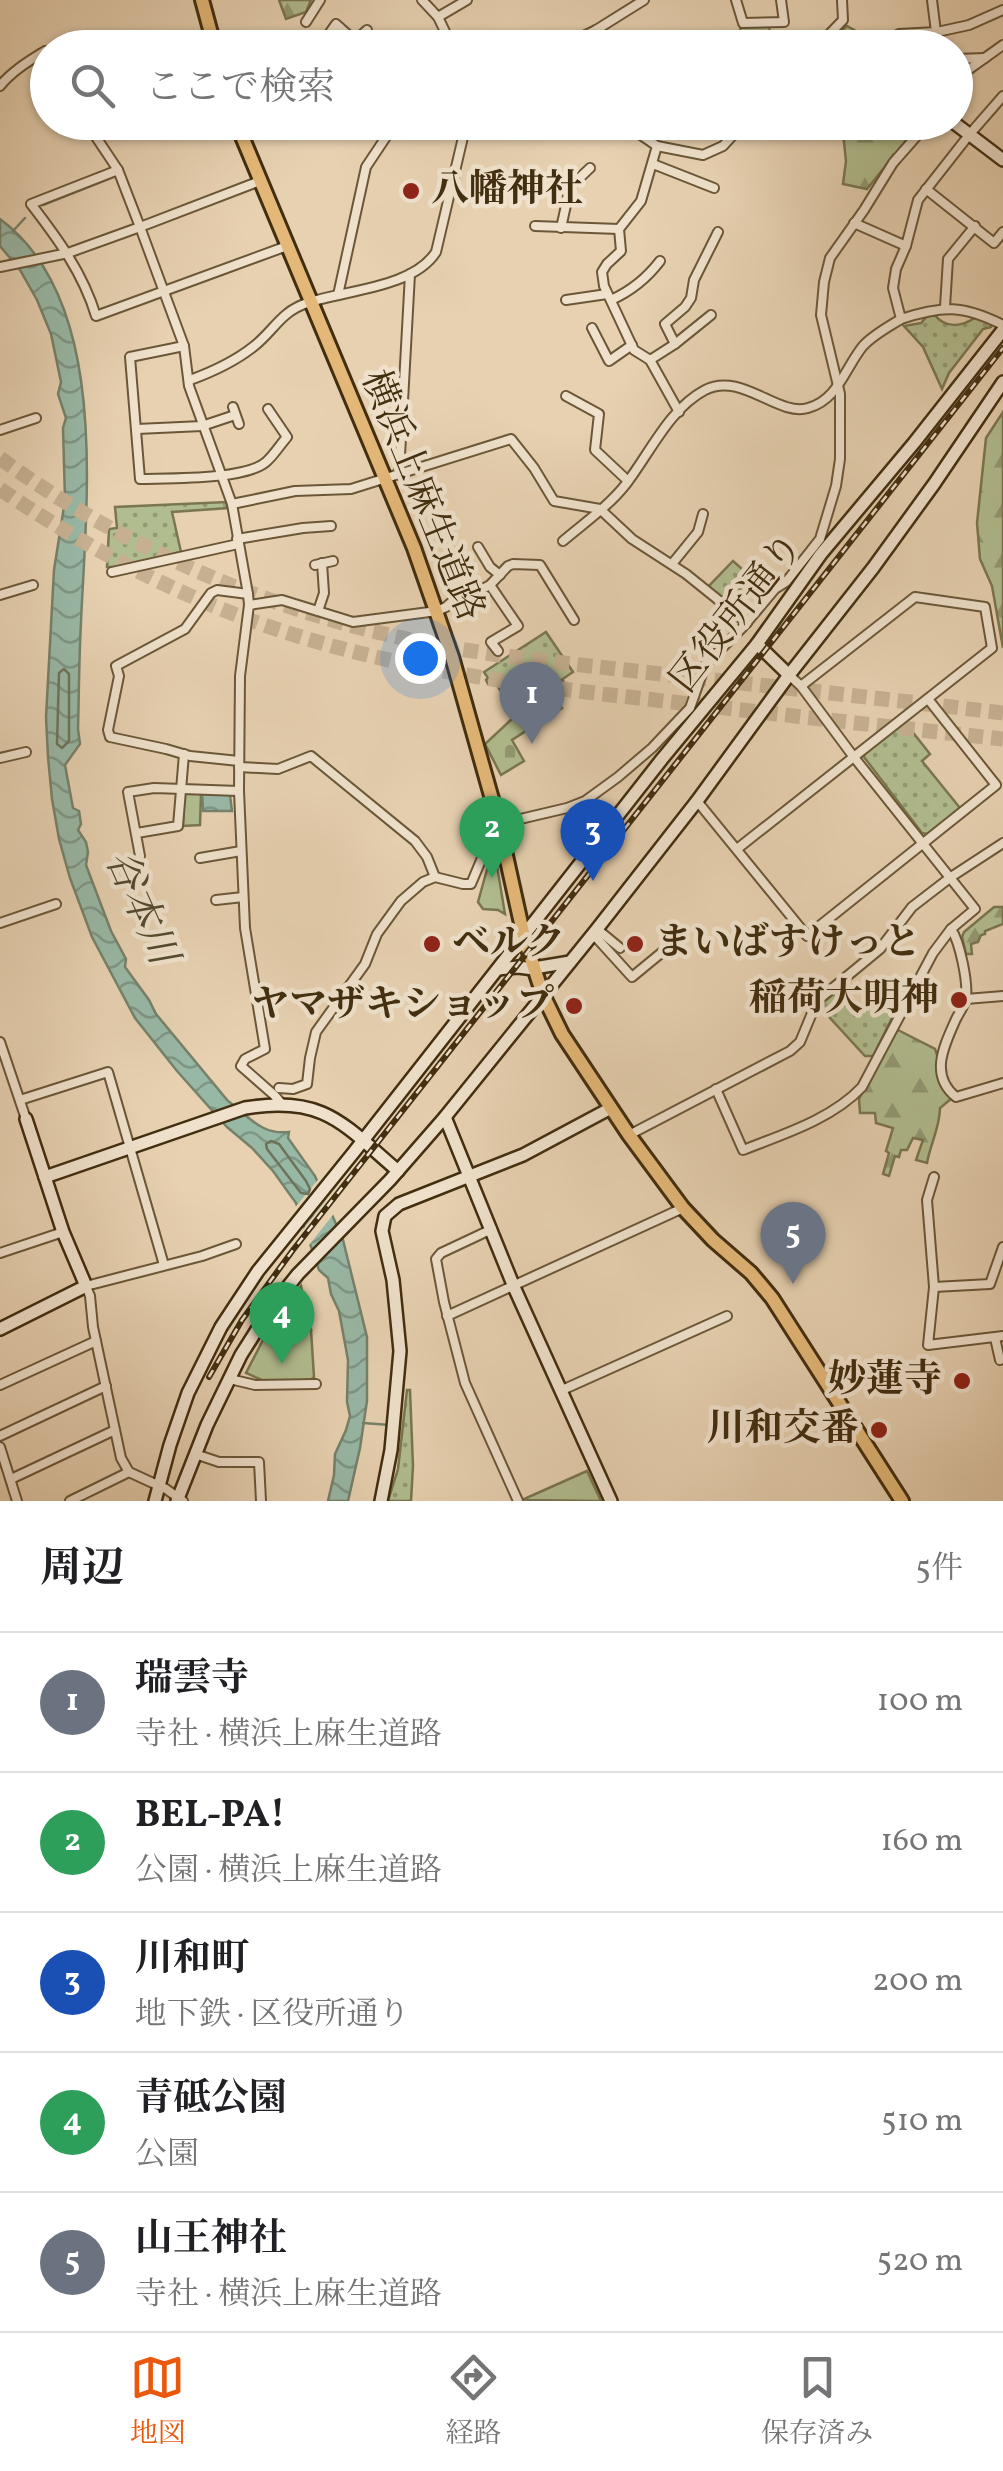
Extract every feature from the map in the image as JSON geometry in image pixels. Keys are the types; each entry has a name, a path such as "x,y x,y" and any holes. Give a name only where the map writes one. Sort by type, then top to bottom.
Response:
{"main road":[{"path":"202,0 211,30"},
{"name":"横浜上麻生道路","path":"242,140 310,302 392,477 437,611 543,995 562,1034 684,1208 772,1298 902,1501"}],"street":[{"path":"306,22 320,0"},
{"path":"422,0 444,30"},
{"path":"596,30 644,0"},
{"path":"736,0 743,22 784,22 781,0"},
{"path":"833,30 843,20 842,0"},
{"path":"932,0 937,30"},
{"path":"438,17 462,1"},
{"path":"946,30 1003,10"},
{"path":"973,66 1003,45"},
{"path":"973,58 985,58"},
{"path":"0,86 30,61"},
{"path":"973,131 1001,102"},
{"path":"973,138 1003,160"},
{"path":"98,140 118,170 164,291 184,346 202,426 232,504 249,599 240,676 238,791 243,897 265,1049 245,1059 241,1066 279,1103"},
{"path":"338,295 366,167 384,140"},
{"path":"190,380 254,346 288,310 375,286 428,264 436,252 463,140"},
{"path":"648,140 657,146 703,155 728,140"},
{"path":"279,1088 307,1084 311,1050 320,1024 364,964 377,934 401,901 435,877 471,884 490,839 500,828 585,801 618,777 690,708 704,665 775,589 791,584 828,519 840,459 841,405 821,315 830,258 893,163 913,140"},
{"path":"901,319 893,288 918,200 965,140"},
{"path":"657,146 641,202 619,229 621,250 602,272 609,297 634,350 650,360 679,412"},
{"path":"653,164 714,188"},
{"path":"561,228 570,187 590,168"},
{"path":"118,170 31,204 86,288 96,316 288,246"},
{"path":"0,266 65,254 260,181"},
{"path":"926,188 994,242 1003,232"},
{"path":"854,224 906,246"},
{"path":"536,226 619,229"},
{"path":"945,307 948,259 975,226"},
{"path":"675,344 665,324 685,307 718,232"},
{"path":"566,300 625,294 650,274 660,260"},
{"path":"392,477 410,274"},
{"path":"562,540 628,481 659,435 705,390 718,385 750,391 800,410 825,400 864,345 901,319 945,307 976,312 1003,327"},
{"path":"650,360 711,314"},
{"name":"区役所通り","path":"156,1501 182,1408 237,1300 756,644 791,584 914,443 1003,327"},
{"path":"592,328 609,361 632,346"},
{"path":"184,346 130,357 140,479 222,476 264,464 287,438 268,408"},
{"name":"区役所通り","path":"180,1500 195,1454 230,1378 270,1308 445,1117 698,801 789,675 884,554 1003,382"},
{"path":"566,396 599,414 595,450 628,481"},
{"path":"137,429 202,426 236,416"},
{"path":"0,430 36,418"},
{"path":"232,504 295,490 351,489 510,440 554,500 600,509 632,540 672,564 747,623"},
{"path":"672,564 698,532 703,514"},
{"path":"112,572 238,541 330,526"},
{"path":"478,548 500,575"},
{"path":"318,611 324,593 318,564 332,562"},
{"path":"435,877 415,841 310,756 278,769 110,737 116,666 186,628 210,593 217,590 249,599 282,600 353,622 437,611 456,598 490,585 513,564 540,565 574,620"},
{"path":"0,595 33,585"},
{"path":"490,585 518,626 491,642 498,651"},
{"path":"736,850 992,648 985,607 915,597 800,686"},
{"path":"716,1090 743,1150 844,1104 862,1087 932,953 951,929 975,909 800,686 756,644"},
{"path":"698,801 806,936 996,785 928,700"},
{"path":"652,748 662,759"},
{"path":"0,758 26,752"},
{"path":"137,833 178,826 184,754"},
{"path":"140,856 128,792 154,788 238,791"},
{"path":"629,1134 790,1052 800,1042 817,1001 880,948 912,907 1003,843"},
{"path":"200,858 242,851"},
{"path":"216,900 243,897"},
{"path":"0,923 56,904"},
{"path":"951,929 961,953 966,999 942,1054 940,1076 956,1097 1003,1083"},
{"path":"595,931 620,948"},
{"path":"595,931 632,977 666,948"},
{"path":"498,969 570,962"},
{"path":"966,999 1003,996"},
{"path":"0,1042 63,1232 90,1296 92,1326 121,1458 129,1472 180,1500"},
{"path":"20,1100 108,1072 164,1265"},
{"path":"0,1088 13,1083"},
{"path":"46,1177 246,1108 279,1103 320,1111 340,1122 398,1172"},
{"path":"380,1501 391,1450 400,1351 393,1280 382,1231 388,1212 399,1204 540,1147 611,1108"},
{"path":"445,1117 514,1287 611,1501"},
{"path":"934,1177 927,1200 934,1287 928,1345 999,1337 1000,1360"},
{"path":"447,1316 684,1208"},
{"path":"492,1229 441,1253 436,1260 465,1383 518,1501"},
{"path":"0,1253 63,1232"},
{"path":"0,1329 86,1286 236,1244"},
{"path":"934,1287 990,1284 1003,1247"},
{"path":"560,1391 726,1316"},
{"path":"0,1385 96,1341"},
{"path":"230,1378 255,1385 316,1384"},
{"path":"0,1436 106,1386"},
{"path":"11,1479 115,1430"},
{"path":"0,1447 17,1501"},
{"path":"195,1454 212,1460 259,1462 260,1501"},
{"path":"70,1501 129,1472"}],"green space":[{"path":"279,0 311,0 306,12 286,19"},
{"path":"769,25 770,30 741,30 740,26"},
{"path":"844,140 906,140 867,189 843,184"},
{"path":"934,314 948,324 965,323 976,317 991,324 949,373 942,389 923,347 904,326 921,323"},
{"path":"1003,412 1003,648 992,586 980,559 977,523 986,438"},
{"path":"227,502 228,508 172,512 181,552 107,567 109,529 117,528 115,507"},
{"path":"733,561 751,577 739,591 720,599 707,588"},
{"path":"546,632 573,672 514,712 495,682 488,684 484,672"},
{"path":"563,681 568,689 556,698 562,708 512,740 524,761 501,775 485,744 530,702"},
{"path":"904,721 930,754 922,761 960,808 928,834 922,833 864,757"},
{"path":"201,794 200,825 183,826 184,795"},
{"path":"490,859 496,860 505,914 483,909 478,902"},
{"path":"994,907 1003,907 1003,924 985,931 978,942 971,944 972,954 966,954 964,932"},
{"path":"890,985 895,990 900,986 906,988 905,992 873,1056 865,1056 819,1006 840,988 863,1008"},
{"path":"896,1029 935,1049 952,1098 940,1108 927,1163 916,1160 923,1140 913,1138 907,1150 895,1156 889,1176 883,1174 893,1128 876,1123 875,1113 860,1113 859,1099"},
{"path":"301,1286 311,1330 265,1336"},
{"path":"311,1330 311,1380 264,1381 246,1373 265,1336"},
{"path":"407,1390 413,1466 411,1501 388,1501 398,1469"},
{"path":"587,1471 601,1501 522,1500"}],"water":[{"path":"0,219 36,255 60,300 76,351 84,406 87,463 79,662 80,744 65,765 73,808 79,811 78,830 86,842 86,865 126,959 125,967 156,1014 228,1101 262,1127 289,1132 288,1138 315,1176 343,1240 367,1337 367,1401 348,1501 328,1501 335,1454 350,1416 348,1360 339,1311 328,1278 319,1270 296,1203 273,1171 227,1127 135,1018 92,937 59,839 46,717 54,570 65,500 66,418 58,394 61,382 51,334 20,270 0,246"},
{"path":"202,793 230,795 232,811 203,811"}],"pier":[{"path":"321,1176 336,1211 306,1249 301,1232 327,1199 300,1229 293,1210"}],"waterway":[{"path":"43,205 116,176"},
{"path":"13,231 25,218"},
{"path":"363,1423 390,1425"}],"tunnel":[{"path":"0,458 89,516 184,565 283,605 385,634 531,659 1003,713"},
{"path":"0,489 70,534 181,592 258,623 343,649 525,684 1003,739"}],"railway":[{"path":"209,1377 242,1320 293,1250 1003,348"}],"place":[{"name":"八幡神社","path":"411,191"},
{"name":"瑞雲寺","path":"532,744"},
{"name":"BEL-PA!","path":"492,878"},
{"name":"川和町","path":"593,881"},
{"name":"ベルク","path":"432,944"},
{"name":"まいばすけっと","path":"635,944"},
{"name":"稲荷大明神","path":"959,1000"},
{"name":"ヤマザキショップ","path":"574,1006"},
{"name":"山王神社","path":"793,1284"},
{"name":"青砥公園","path":"282,1364"},
{"name":"妙蓮寺","path":"962,1381"},
{"name":"川和交番","path":"879,1430"}],"water label":[{"name":"谷本川","path":"139,908"}]}
